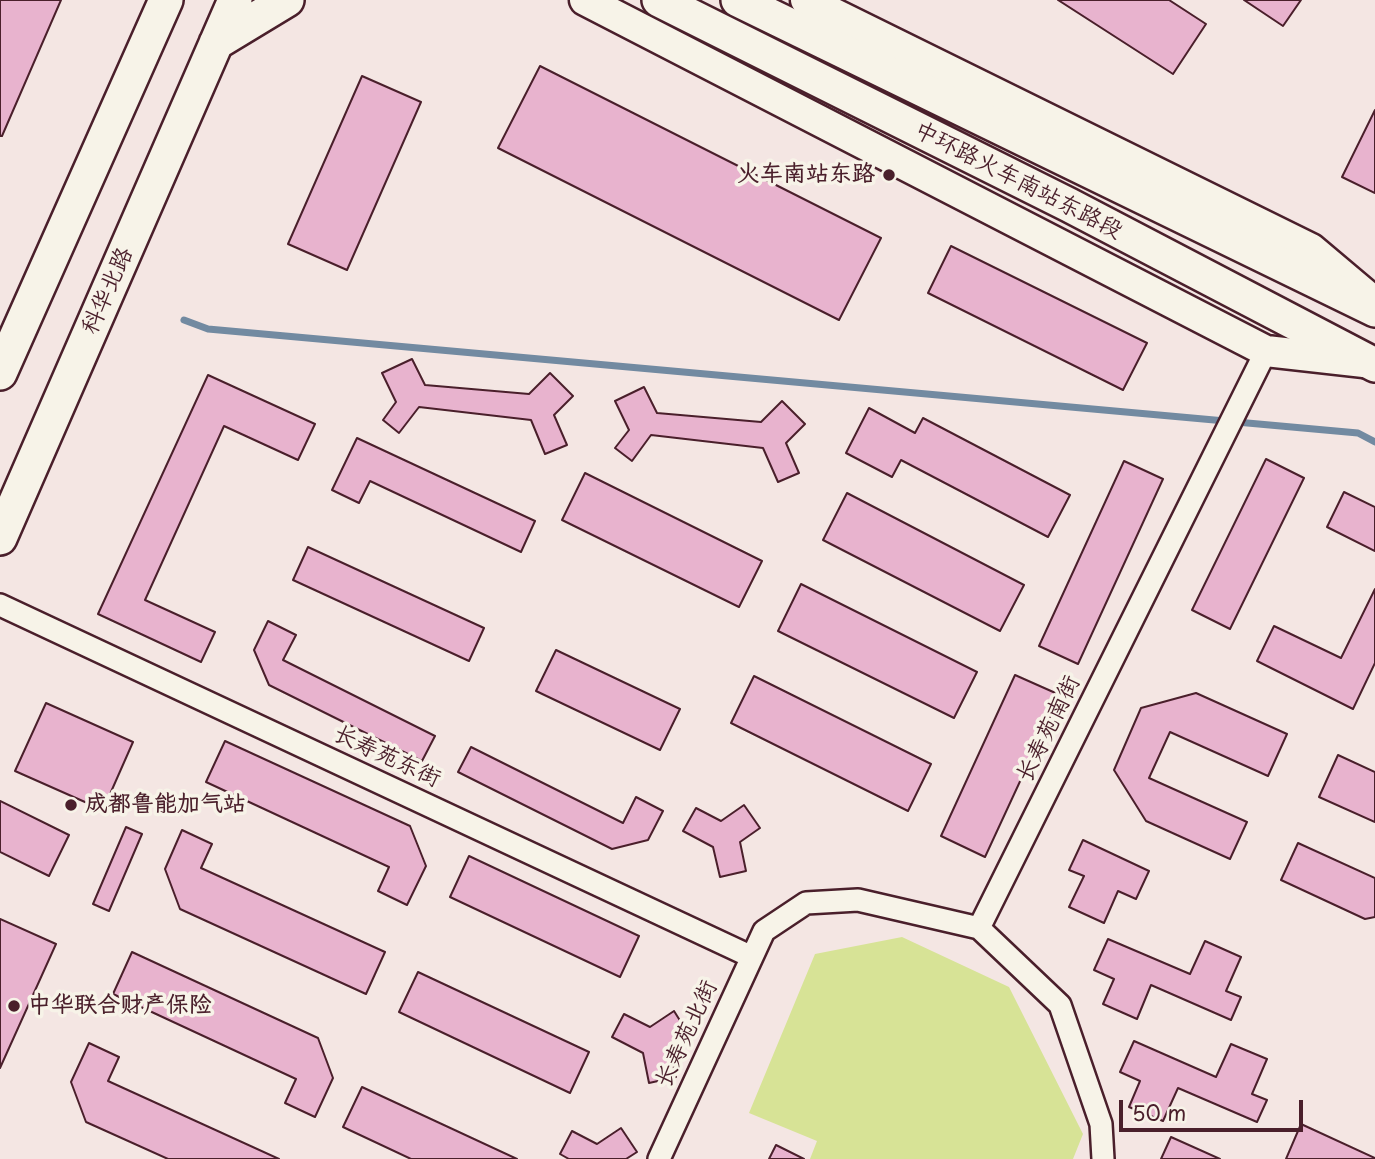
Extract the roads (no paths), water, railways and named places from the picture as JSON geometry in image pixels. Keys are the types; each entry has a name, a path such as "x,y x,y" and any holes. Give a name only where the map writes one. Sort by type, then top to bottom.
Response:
{"main road":[{"name":"科华北路","path":"0,538 235,0"},
{"path":"216,43 287,0"},
{"path":"585,0 1266,351 1372,364"},
{"name":"中环路火车南站东路段","path":"659,0 1069,205 1372,364"},
{"name":"中环路火车南站东路段","path":"738,0 1375,310"},
{"path":"806,0 1311,249 1375,303"},
{"path":"0,373 159,5"}],"street":[{"name":"长寿苑南街","path":"979,928 1266,351"},
{"name":"长寿苑东街","path":"0,605 752,957"},
{"name":"长寿苑北街","path":"659,1159 764,930 806,903 858,900 979,928"},
{"path":"979,928 1060,1005 1101,1124 1103,1159"}],"waterway":[{"path":"184,320 208,329 1358,433 1375,442"}],"place":[{"name":"火车南站东路","path":"889,175"},
{"name":"成都鲁能加气站","path":"71,805"},
{"name":"中华联合财产保险","path":"14,1006"}]}
